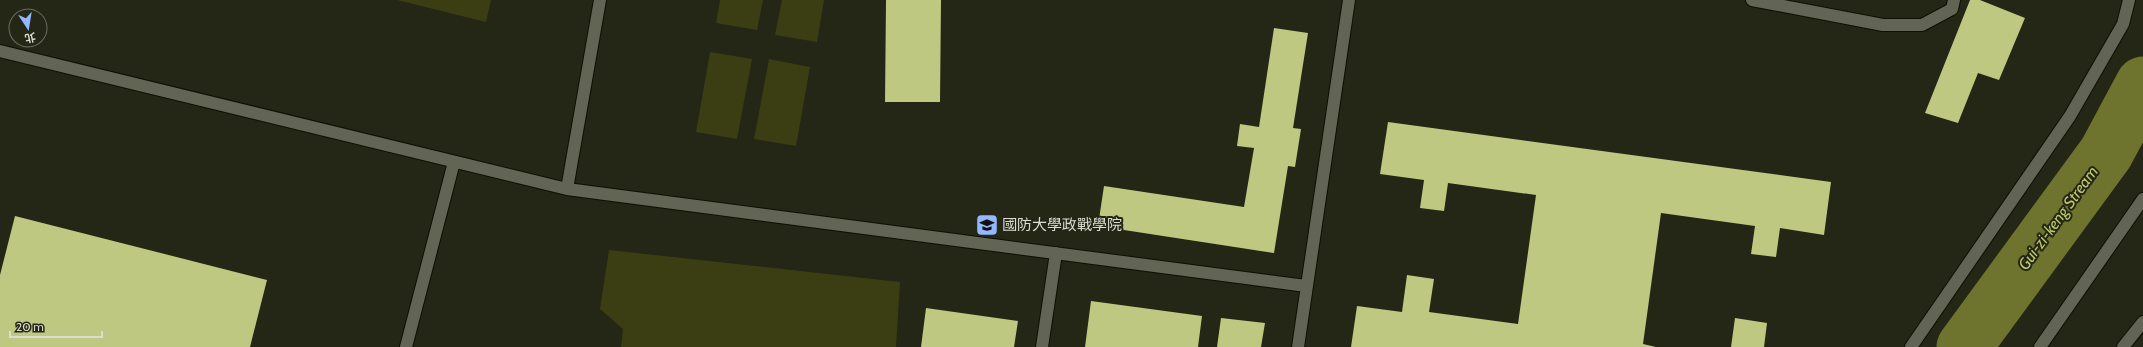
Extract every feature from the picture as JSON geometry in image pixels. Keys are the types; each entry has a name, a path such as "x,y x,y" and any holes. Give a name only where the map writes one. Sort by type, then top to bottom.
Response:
{"street":[{"path":"567,189 600,0"},
{"path":"1298,347 1349,0"},
{"path":"1752,0 1882,25 1922,25 1952,10 1954,0"},
{"path":"1911,347 2070,116 2123,24 2129,0"},
{"path":"0,52 567,189 1306,286"},
{"path":"406,347 454,162"},
{"path":"2040,347 2143,199"},
{"path":"1042,347 1056,253"},
{"path":"2123,347 2143,322"}],"green space":[{"path":"397,0 491,0 486,22"},
{"path":"720,0 763,0 757,30 716,23"},
{"path":"782,0 824,0 817,42 775,35"},
{"path":"710,52 752,59 737,139 696,132"},
{"path":"769,59 810,67 796,146 754,139"},
{"path":"609,250 900,282 896,347 621,347 623,329 600,309"}],"building":[{"path":"886,0 941,0 940,102 885,102"},
{"path":"1970,0 1980,0 2025,18 1999,80 1978,73 1958,123 1925,113"},
{"path":"1274,28 1308,33 1293,128 1301,129 1295,167 1288,166 1274,253 1098,226 1104,186 1244,207 1254,148 1237,146 1240,124 1259,127"},
{"path":"1388,122 1831,182 1824,235 1780,228 1776,257 1751,254 1755,226 1661,213 1643,344 1656,347 1351,347 1357,306 1402,312 1407,275 1434,279 1429,312 1518,324 1536,195 1448,183 1444,211 1420,208 1424,180 1380,174"},
{"path":"15,216 267,280 250,347 0,347 0,275"},
{"path":"1091,301 1202,316 1198,347 1085,347"},
{"path":"926,308 1018,321 1014,347 921,347"},
{"path":"1221,318 1265,323 1261,347 1217,347"},
{"path":"1735,318 1767,323 1764,347 1731,347"}],"waterway":[{"name":"Gui-zi-keng Stream","path":"1964,347 2106,153 2143,84"}],"place":[{"name":"國防大學政戰學院","path":"987,225"}]}
